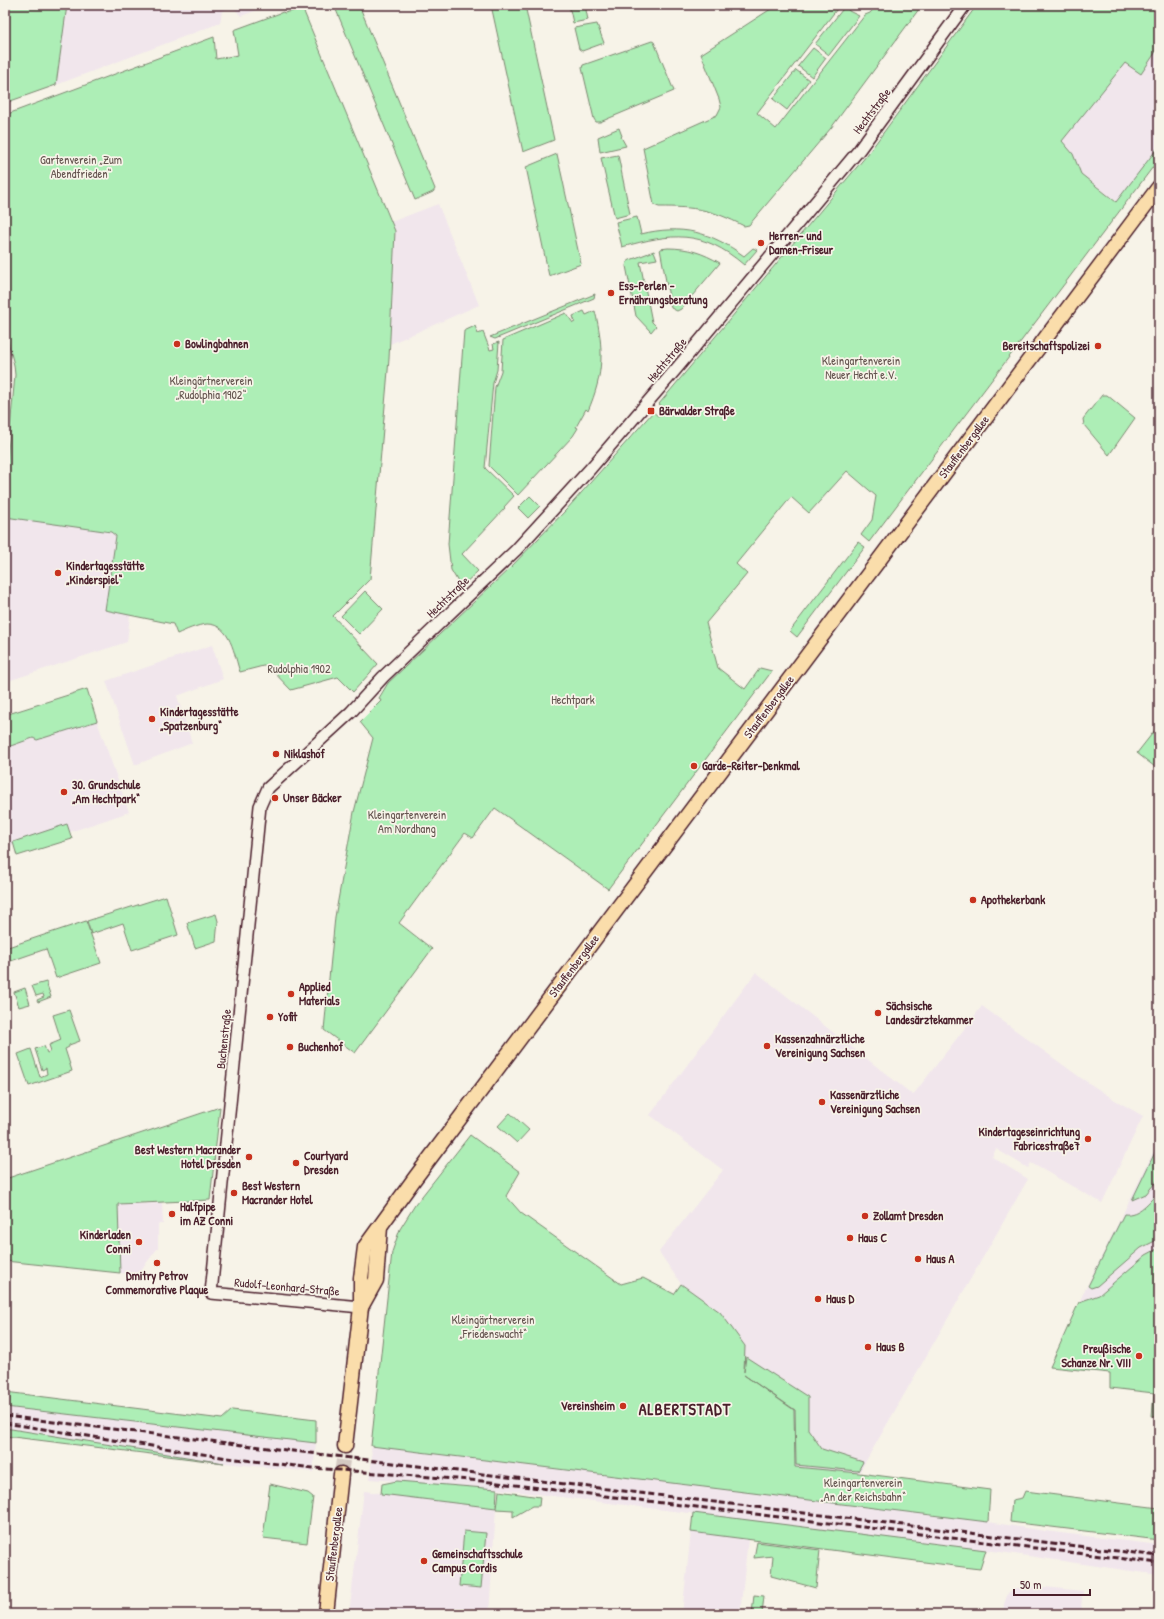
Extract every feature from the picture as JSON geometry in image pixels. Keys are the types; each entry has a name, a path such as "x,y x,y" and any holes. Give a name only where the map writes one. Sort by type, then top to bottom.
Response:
{"main road":[{"name":"Stauffenbergallee","path":"345,1446 361,1307 376,1280 380,1227 415,1178 1159,187"},
{"name":"Stauffenbergallee","path":"326,1614 342,1474"}],"street":[{"name":"Hechtstraße","path":"268,788 358,706 383,676 516,550 642,410 859,150 965,5"},
{"name":"Buchenstraße","path":"211,1293 260,806 268,788"},
{"name":"Rudolf-Leonhard-Straße","path":"211,1293 361,1307"}],"shaded area":[{"path":"67,5 271,5 241,16 233,7 222,11 220,23 56,85"},
{"path":"1159,47 1159,146 1117,202 1081,174 1073,154 1062,141 1125,62 1141,74"},
{"path":"438,204 479,305 390,344 395,231 391,222"},
{"name":"Kindertagesstätte „Kinderspiel“","path":"5,517 111,532 116,536 105,610 130,615 127,642 5,682"},
{"name":"Kindertagesstätte „Spatzenburg“","path":"212,645 223,679 177,696 192,743 135,765 106,681"},
{"name":"30. Grundschule „Am Hechtpark“","path":"5,715 37,740 97,721 129,812 70,832 67,824 13,842 14,845 5,848"},
{"path":"756,972 913,1095 982,1006 1081,1078 1143,1116 1102,1203 1031,1163 1028,1168 996,1149 992,1157 1028,1179 859,1473 795,1467 794,1410 744,1375 745,1346 720,1312 681,1284 659,1252 723,1170 650,1115"},
{"path":"1159,1141 1159,1248 1146,1255 1099,1295 1079,1302"},
{"name":"Kinderladen Conni","path":"162,1203 163,1224 158,1224 158,1249 138,1274 120,1273 118,1204"},
{"path":"5,1407 316,1443 313,1472 224,1463 5,1428"},
{"path":"371,1446 988,1522 1045,1531 1159,1545 1159,1575 986,1550 497,1489 369,1479 372,1460"},
{"name":"Gemeinschaftsschule Campus Cordis","path":"364,1491 496,1508 489,1614 349,1614"},
{"path":"691,1532 748,1539 740,1614 682,1614"},
{"path":"1035,1586 1083,1591 1080,1614 1003,1614 1004,1604 1008,1593 1016,1588"}],"green space":[{"path":"5,5 67,5 56,85 5,103"},
{"path":"334,5 359,5 435,189 433,192 415,200"},
{"path":"491,5 525,5 554,140 523,152"},
{"path":"569,5 585,5 588,20 573,23"},
{"path":"777,5 840,5 757,113 776,129 865,15 870,13 877,5 922,5 831,128 749,225 744,226 722,216 703,210 659,207 654,205 643,148 717,115 721,107 719,99 701,54"},
{"path":"846,5 849,11 859,16 829,55 815,44"},
{"name":"Hechtpark","path":"977,5 1159,5 1159,47 1141,74 1125,63 1062,141 1073,154 1081,174 1116,202 1159,146 1159,159 869,542 861,535 872,520 876,496 847,471 809,513 791,497 736,564 747,574 706,623 718,668 745,689 760,668 772,671 608,889 495,808 473,838 465,833 399,923 432,949 355,1053 324,1030 335,917 354,812 373,738 360,722 381,701 379,698 388,683 510,568 566,510 653,412 658,416 664,408 659,404 867,155"},
{"name":"Kleingärtnerverein „Rudolphia 1902“","path":"296,7 302,7 395,231 389,359 370,579 333,616 378,664 353,692 338,677 291,690 267,665 240,672 230,642 221,629 215,625 199,625 177,634 173,624 105,610 116,536 111,532 5,517 5,483 15,375 5,329 5,115 214,37 216,59 238,55 234,30 283,12 293,11"},
{"path":"597,24 604,43 582,51 579,49 574,28"},
{"path":"652,41 654,42 674,91 600,122 596,122 582,68 583,65"},
{"path":"813,48 826,58 812,77 798,66"},
{"path":"796,70 809,80 787,110 773,99"},
{"path":"619,128 621,137 626,146 600,152 598,137"},
{"path":"557,154 581,264 549,276 526,167"},
{"path":"618,155 630,214 615,218 601,158"},
{"path":"637,217 641,234 656,231 683,230 696,232 720,241 744,256 753,248 757,250 744,265 729,253 714,245 686,237 656,239 622,247 616,222"},
{"path":"668,248 695,252 708,256 720,263 681,309 677,311 671,308 660,249"},
{"path":"654,251 657,259 640,262 652,322 656,326 651,332 636,316 626,266 627,262 630,260"},
{"path":"595,294 594,298 495,339 490,337"},
{"path":"584,311 586,315 595,311 600,337 600,373 593,398 588,411 586,409 576,427 578,428 573,436 518,495 489,466 495,387 501,371 503,340 566,313 573,323 575,322 573,316"},
{"path":"475,326 478,334 483,332 490,350 494,349 493,344 499,342 497,370 493,383 485,468 514,496 504,507 505,508 462,554 478,571 461,587 451,570 448,544 464,331"},
{"path":"1102,395 1107,395 1135,418 1109,455 1084,425 1083,419"},
{"path":"530,496 540,506 528,518 518,508"},
{"path":"858,542 865,547 797,637 790,631"},
{"path":"365,591 383,609 359,634 341,616"},
{"path":"87,689 97,721 37,740 33,738 5,748 5,715"},
{"path":"1159,725 1159,770 1137,753"},
{"path":"67,824 72,839 17,856 13,842"},
{"path":"166,896 178,935 132,950 123,923 91,934 87,921"},
{"path":"216,914 218,921 216,941 195,948 187,923"},
{"path":"86,921 101,963 56,978 46,949 5,963 5,948"},
{"path":"46,982 51,997 38,1002 37,1000 44,997 43,994 36,996 32,986"},
{"path":"25,988 30,1004 19,1007 14,992"},
{"path":"69,1010 80,1041 69,1045 69,1047 65,1049 72,1071 29,1086 18,1054 31,1049 40,1077 47,1074 46,1068 42,1070 35,1049 44,1046 47,1053 51,1051 49,1045 61,1040 53,1015"},
{"path":"220,1107 210,1200 118,1204 120,1273 5,1261 5,1179"},
{"path":"510,1113 529,1130 517,1143 498,1126"},
{"name":"Kleingärtnerverein „Friedenswacht“","path":"470,1135 520,1172 506,1196 521,1213 621,1284 643,1278 674,1294 681,1284 720,1312 745,1346 744,1372 746,1357 808,1397 808,1429 822,1449 863,1462 858,1471 796,1465 795,1410 744,1375 794,1410 795,1467 859,1473 990,1490 988,1522 371,1446 392,1252 400,1229 415,1205"},
{"path":"1159,1144 1159,1178 1146,1194 1132,1200"},
{"path":"1159,1191 1159,1239 1141,1248 1097,1286 1091,1288 1088,1286 1124,1214 1135,1213 1144,1207"},
{"path":"1159,1248 1159,1416 1152,1416 1154,1393 1110,1388 1110,1373 1050,1367 1079,1302 1099,1295 1146,1255"},
{"path":"5,1392 222,1419 232,1410 316,1420 316,1443 5,1407"},
{"path":"5,1428 224,1463 5,1436"},
{"path":"397,1481 497,1489 496,1508 381,1494 382,1484"},
{"path":"270,1484 308,1493 313,1497 307,1543 263,1538"},
{"path":"499,1491 540,1497 539,1506 532,1506 513,1517 513,1510 497,1509"},
{"path":"1025,1491 1159,1508 1159,1540 1010,1522 1012,1500 1022,1498"},
{"path":"693,1513 986,1550 980,1569 971,1568 691,1532"},
{"path":"464,1531 486,1533 481,1588 459,1586"},
{"path":"757,1542 820,1550 816,1588 771,1576 773,1556 754,1558"},
{"path":"754,1595 764,1596 762,1614 752,1614"}],"tunnel":[{"path":"341,1474 345,1446"}],"railway":[{"path":"5,1416 1159,1556"},
{"path":"5,1423 228,1458 313,1468 482,1481 1159,1563"}],"place":[{"name":"Herren- und Damen-Friseur","path":"761,243"},
{"name":"Ess-Perlen - Ernährungsberatung","path":"611,293"},
{"name":"Bowlingbahnen","path":"177,344"},
{"name":"Bereitschaftspolizei","path":"1098,346"},
{"name":"Bärwalder Straße","path":"651,411"},
{"name":"Kindertagesstätte „Kinderspiel“","path":"58,573"},
{"name":"Kindertagesstätte „Spatzenburg“","path":"152,719"},
{"name":"Niklashof","path":"276,754"},
{"name":"Garde-Reiter-Denkmal","path":"694,766"},
{"name":"30. Grundschule „Am Hechtpark“","path":"64,792"},
{"name":"Unser Bäcker","path":"275,798"},
{"name":"Apothekerbank","path":"973,900"},
{"name":"Applied Materials","path":"291,994"},
{"name":"Sächsische Landesärztekammer","path":"878,1013"},
{"name":"Yofit","path":"270,1017"},
{"name":"Kassenzahnärztliche Vereinigung Sachsen","path":"767,1046"},
{"name":"Buchenhof","path":"290,1047"},
{"name":"Kassenärztliche Vereinigung Sachsen","path":"822,1102"},
{"name":"Kindertageseinrichtung Fabricestraße7","path":"1088,1139"},
{"name":"Best Western Macrander Hotel Dresden","path":"249,1157"},
{"name":"Courtyard Dresden","path":"296,1163"},
{"name":"Best Western Macrander Hotel","path":"234,1193"},
{"name":"Halfpipe im AZ Conni","path":"172,1214"},
{"name":"Zollamt Dresden","path":"865,1216"},
{"name":"Haus C","path":"850,1238"},
{"name":"Kinderladen Conni","path":"139,1242"},
{"name":"Haus A","path":"918,1259"},
{"name":"Dmitry Petrov Commemorative Plaque","path":"157,1263"},
{"name":"Haus D","path":"818,1299"},
{"name":"Haus B","path":"868,1347"},
{"name":"Preußische Schanze Nr. VIII","path":"1139,1356"},
{"name":"Vereinsheim","path":"623,1406"},
{"name":"Gemeinschaftsschule Campus Cordis","path":"424,1561"}],"district":[{"name":"ALBERTSTADT","path":"685,1409"}],"park label":[{"name":"Gartenverein „Zum Abendfrieden“","path":"81,167"},
{"name":"Kleingartenverein Neuer Hecht e.V.","path":"861,368"},
{"name":"Rudolphia 1902","path":"299,669"},
{"name":"Kleingartenverein Am Nordhang","path":"407,822"},
{"name":"Kleingartenverein „An der Reichsbahn“","path":"863,1490"}]}
